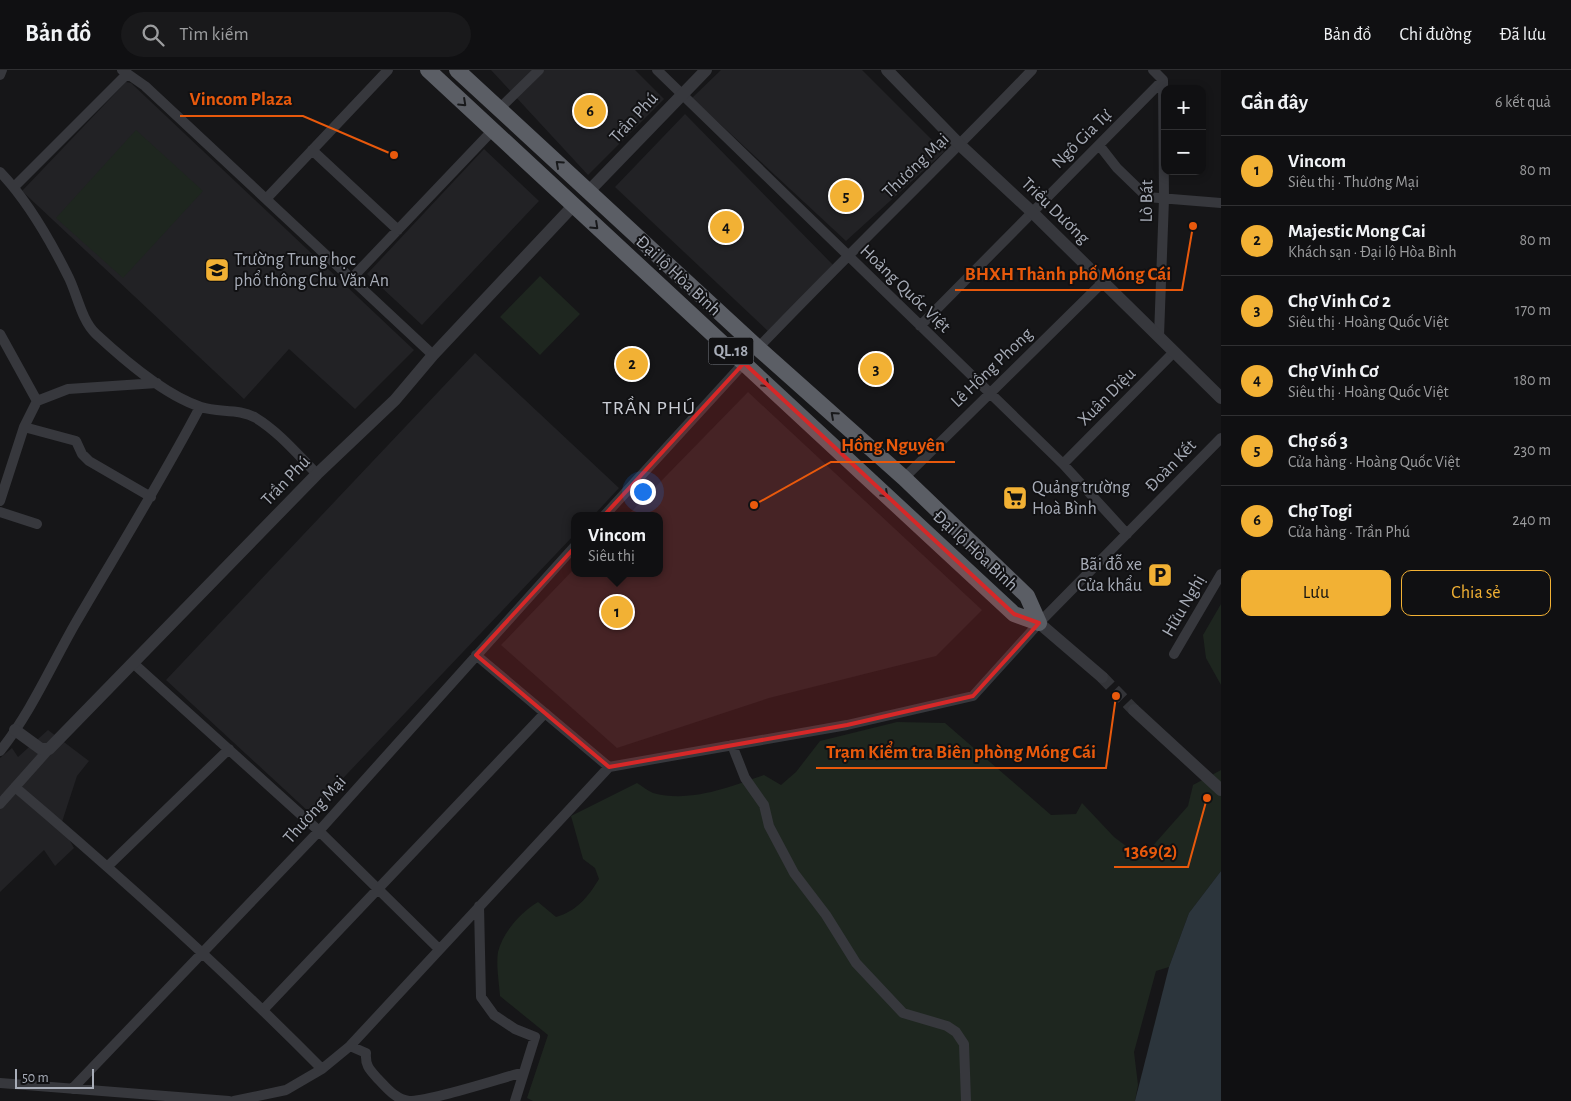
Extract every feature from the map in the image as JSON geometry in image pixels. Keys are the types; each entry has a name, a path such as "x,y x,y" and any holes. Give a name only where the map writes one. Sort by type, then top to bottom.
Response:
{"highway":[{"name":"Đại lộ Hòa Bình","path":"428,70 1014,614 1039,623"},
{"name":"Đại lộ Hòa Bình","path":"458,70 758,348 931,503 1027,596 1039,623"},
{"path":"573,206 589,191"},
{"path":"744,363 758,348"},
{"path":"914,521 931,503"}],"street":[{"path":"0,75 2,70"},
{"path":"266,199 388,70"},
{"path":"499,109 539,70"},
{"name":"Hoàng Quốc Việt","path":"657,70 988,394 1063,464 1127,534"},
{"name":"Trần Phú","path":"589,191 681,93 706,70"},
{"name":"Triều Dương","path":"887,70 960,145 1032,212 1221,398"},
{"name":"Thương Mại","path":"758,348 847,255 960,145 1032,70"},
{"path":"1153,70 1163,80"},
{"path":"14,187 125,72 145,86 433,355"},
{"name":"Ngô Gia Tự","path":"920,326 1163,80"},
{"name":"Lò Bát","path":"1159,336 1164,199 1163,80"},
{"path":"351,279 492,131"},
{"path":"1099,144 1117,168 1147,197 1221,203"},
{"path":"312,150 398,230"},
{"path":"0,172 14,187 68,275 93,331 157,383 200,407 245,413 255,417 318,474"},
{"name":"Trần Phú","path":"49,749 318,474 395,400 433,355 573,206"},
{"name":"Lê Hồng Phong","path":"904,478 1104,282"},
{"path":"0,334 38,401"},
{"name":"Xuân Diệu","path":"1063,464 1174,352"},
{"path":"608,512 744,363"},
{"path":"0,501 3,475 32,408 38,401 68,389 157,383"},
{"path":"0,752 16,730 87,604 151,497 200,407"},
{"path":"24,427 76,441 82,454 89,461 151,497"},
{"name":"Đoàn Kết","path":"609,767 847,725 973,696 1039,623 1221,438"},
{"path":"0,512 37,524"},
{"name":"Thương Mại","path":"72,1089 319,831 571,551"},
{"name":"Hữu Nghị","path":"1174,654 1221,574"},
{"name":"Đại lộ Hòa Bình","path":"1039,623 1102,677"},
{"path":"234,1101 286,1090 322,1069 350,1046 609,767 476,655"},
{"path":"133,663 319,831 439,949"},
{"path":"1134,710 1221,790"},
{"path":"263,1010 546,713"},
{"path":"16,730 41,749 49,749"},
{"path":"732,745 746,778 764,805 769,826 794,873 856,962 902,1013 947,1026 956,1032 964,1044 966,1101"},
{"path":"0,804 49,749"},
{"path":"108,866 228,749"},
{"path":"15,787 108,866 263,1010 322,1069"},
{"path":"479,906 481,997 494,1015 515,1028 535,1037 515,1101"},
{"path":"350,1046 366,1053 365,1062 368,1068 394,1095 408,1101 426,1100 524,1072"},
{"path":"0,1083 229,1101"}],"highlighted area":[{"path":"744,363 1014,614 1039,623 973,696 847,725 609,767 476,655"}],"shaded area":[{"path":"491,70 635,70 664,99 588,175"},
{"path":"721,70 862,70 944,152 846,241 692,98"},
{"name":"Trường Trung học phổ thông Chu Văn An","path":"126,82 131,83 414,350 355,409 289,349 244,399 22,191"},
{"path":"685,114 835,267 769,332 615,187"},
{"path":"136,130 203,191 123,278 56,218"},
{"path":"484,149 539,201 422,325 367,274"},
{"path":"540,276 580,314 540,355 500,317"},
{"path":"475,353 619,488 597,512 571,512 571,538 310,813 166,680"},
{"path":"748,392 982,610 936,656 769,698 617,748 501,645 571,572 571,577 663,577 663,512 631,512"},
{"path":"1221,604 1221,685 1206,658 1203,635"},
{"path":"897,722 945,723 1051,815 1076,814 1082,803 1114,837 1142,858 1188,806 1193,785 1221,770 1221,871 1189,913 1169,967 1156,971 1134,1052 1138,1085 1135,1101 533,1101 527,1098 548,1035 500,996 497,968 498,952 508,930 532,906 538,902 556,917 576,907 591,892 599,879 595,868 583,859 571,816 637,783 653,793 667,796 695,795 710,792 764,775 781,785 796,772 820,741"},
{"path":"48,730 89,761 77,776 61,825 74,848 55,866 44,850 0,892 0,758 12,748 18,757"},
{"path":"1221,871 1221,1101 1135,1101 1169,967 1189,913"}],"tunnel":[{"path":"1102,677 1134,710"}],"place":[{"name":"Chợ Togi","path":"590,111"},
{"name":"Vincom Plaza","path":"394,155"},
{"name":"Chợ số 3","path":"846,196"},
{"name":"BHXH Thành phố Móng Cái","path":"1193,226"},
{"name":"Chợ Vinh Cơ","path":"726,227"},
{"name":"Trường Trung học phổ thông Chu Văn An","path":"217,270"},
{"name":"Majestic Mong Cai","path":"632,364"},
{"name":"Chợ Vinh Cơ 2","path":"876,369"},
{"name":"Quảng trường Hoà Bình","path":"1015,498"},
{"name":"Hồng Nguyên","path":"754,505"},
{"name":"Bãi đỗ xe Cửa khẩu","path":"1160,575"},
{"name":"Vincom","path":"617,612"},
{"name":"Trạm Kiểm tra Biên phòng Móng Cái","path":"1116,696"},
{"name":"1369(2)","path":"1207,798"}],"district":[{"name":"TRẦN PHÚ","path":"649,408"}]}
